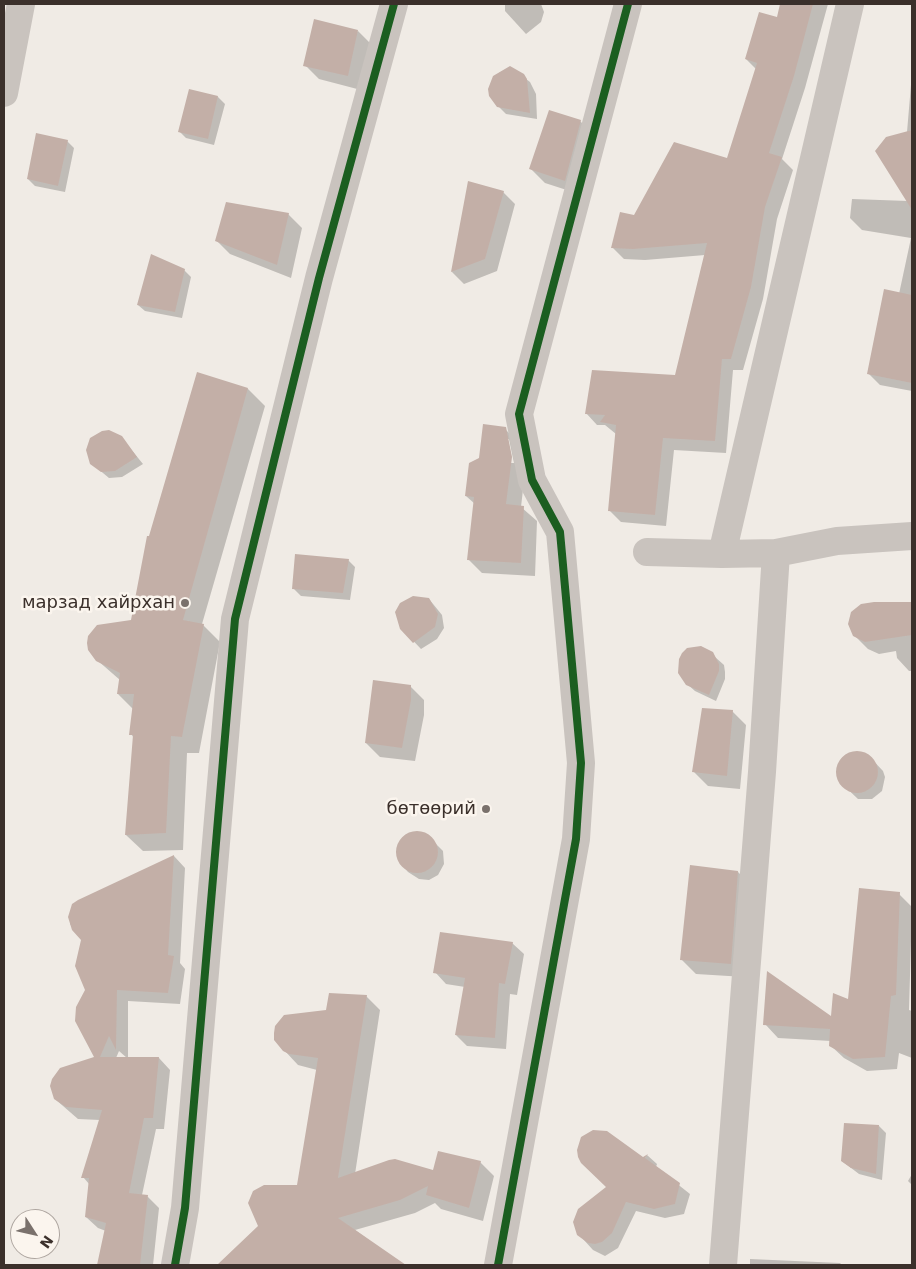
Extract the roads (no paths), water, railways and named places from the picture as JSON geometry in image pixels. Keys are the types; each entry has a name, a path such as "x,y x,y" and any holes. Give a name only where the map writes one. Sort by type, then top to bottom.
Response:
{"street":[{"path":"4,93 21,4"},
{"path":"176,1265 185,1208 235,619 319,278 394,4"},
{"path":"498,1265 576,839 581,763 560,532 532,480 519,414 628,4"},
{"path":"722,554 850,4"},
{"path":"647,552 776,553 837,542 912,536"},
{"path":"723,1265 762,772 776,553"}],"place":[{"name":"марзад хайрхан","path":"185,603"},
{"name":"бөтөөрий","path":"486,809"}]}
